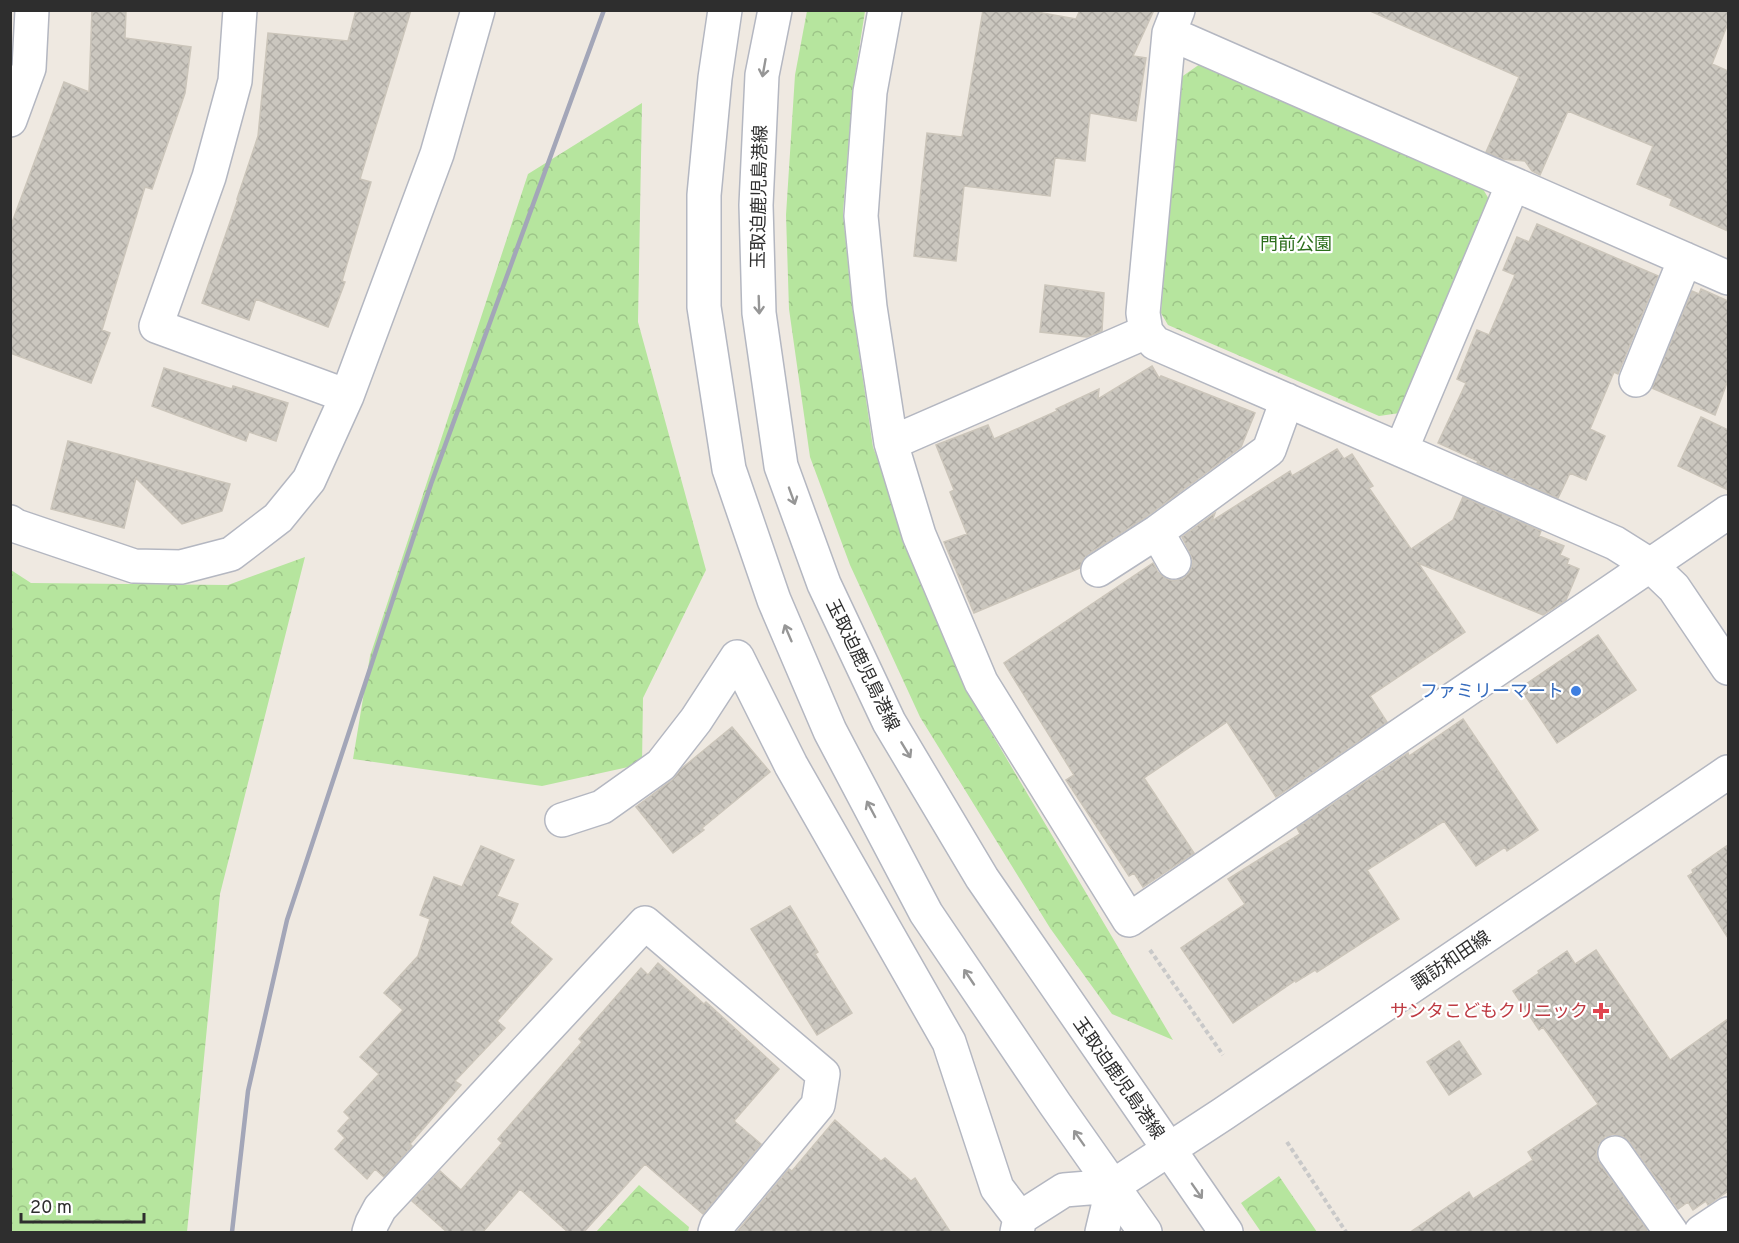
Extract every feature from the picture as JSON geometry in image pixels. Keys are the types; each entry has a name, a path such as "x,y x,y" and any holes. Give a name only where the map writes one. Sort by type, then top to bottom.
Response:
{"street":[{"path":"10,120 29,68 32,10"},
{"path":"240,10 236,81 209,177 156,326 347,396"},
{"path":"10,522 134,566 181,567 231,554 278,518 309,480 347,396 437,154 477,10"},
{"path":"725,10 715,78 704,195 704,307 729,469 774,600 830,731 926,913 1145,1233"},
{"name":"玉取迫鹿児島港線","path":"775,10 762,75 756,205 759,313 781,466 824,584 889,722 982,879 1226,1233"},
{"path":"885,10 870,92 861,216 870,307 891,443 918,535 981,682 1129,920 1728,512"},
{"path":"1728,278 1513,184 1173,22 1143,313 1146,332 1155,343 1614,543 1650,566 1674,588 1728,668"},
{"path":"1401,450 1513,184"},
{"path":"1636,380 1685,259"},
{"path":"891,443 1146,332"},
{"path":"1098,570 1157,532 1269,450 1287,400"},
{"path":"1157,532 1174,562"},
{"path":"562,820 602,807 661,765 696,720 737,657 791,765 949,1042 997,1188 1018,1225 1064,1190 1113,1186"},
{"name":"諏訪和田線","path":"1113,1186 1728,772"},
{"path":"369,1233 380,1208 645,923 823,1074 818,1105 717,1226 715,1233"},
{"path":"1616,1153 1671,1233"},
{"path":"1102,1233 1113,1186"},
{"path":"1701,1233 1728,1214"}],"path":[{"path":"1129,920 1223,1055"},
{"path":"1287,1142 1346,1233"}],"green space":[{"path":"807,11 865,11 853,88 843,213 852,305 873,447 966,690 1173,1040 1112,1014 1050,928 920,717 850,565 810,457 789,309 786,215 795,75"},
{"name":"門前公園","path":"1200,64 1483,189 1490,201 1400,413 1379,416 1168,325 1161,313 1180,78"},
{"path":"642,103 638,322 706,570 643,698 642,764 542,786 353,759 370,656 528,174"},
{"path":"305,557 220,894 187,1232 11,1232 11,570 31,583 228,585"},
{"path":"1279,1176 1317,1232 1261,1232 1241,1203"},
{"path":"639,1185 689,1227 688,1232 596,1232"}],"building":[{"path":"92,10 126,10 125,38 191,47 185,93 152,189 145,187 102,330 110,333 91,383 10,353 10,228 64,82 89,92"},
{"path":"356,10 411,10 360,179 371,182 342,281 345,282 328,327 256,299 249,320 202,303 258,136 268,33 348,41"},
{"path":"983,10 1026,10 1076,19 1080,10 1154,10 1133,56 1146,58 1136,121 1090,113 1085,161 1055,158 1050,196 964,186 956,261 914,256 927,133 962,137"},
{"path":"1368,10 1728,10 1728,23 1712,64 1728,71 1728,231 1670,205 1672,199 1637,184 1653,146 1568,111 1540,175 1532,171 1525,161 1502,159 1486,152 1519,77"},
{"path":"1537,224 1658,276 1618,374 1614,372 1590,429 1605,436 1586,480 1570,473 1558,498 1477,463 1478,461 1438,443 1466,383 1457,379 1477,330 1489,335 1515,275 1503,270 1517,237 1529,242"},
{"path":"1045,285 1104,293 1102,331 1087,337 1040,332"},
{"path":"1701,289 1728,301 1728,380 1715,415 1652,388 1692,291 1699,294"},
{"path":"1152,366 1159,378 1161,376 1255,413 1241,447 1146,517 1088,554 1080,568 974,613 944,542 967,534 950,492 954,490 936,445 988,425 994,439 1057,411 1056,409 1099,389 1098,399"},
{"path":"164,368 288,403 276,441 249,432 246,441 152,406"},
{"path":"1701,417 1728,430 1728,490 1678,466"},
{"path":"68,441 230,484 222,511 182,524 136,478 124,528 51,509"},
{"path":"1337,449 1344,459 1352,454 1373,486 1369,488 1411,549 1453,520 1463,497 1541,531 1539,536 1564,546 1560,555 1569,559 1567,564 1579,569 1566,600 1543,615 1418,563 1465,632 1370,696 1387,722 1276,797 1227,722 1144,778 1194,853 1143,887 1134,873 1129,876 1066,780 1074,775 1004,663 1153,563 1165,578 1174,581 1184,578 1193,562 1182,537 1215,513 1212,521 1290,471 1292,476"},
{"path":"1598,635 1636,690 1557,743 1520,688"},
{"path":"1463,719 1538,830 1507,851 1505,847 1476,866 1444,821 1367,870 1399,919 1317,972 1315,970 1296,982 1296,980 1233,1023 1181,948 1245,904 1228,879 1300,834 1297,828"},
{"path":"732,727 770,772 702,828 704,830 673,853 636,807 672,780 681,769"},
{"path":"1728,845 1728,938 1688,876 1693,873 1692,870"},
{"path":"481,846 514,860 497,896 518,904 510,923 552,959 497,1021 505,1028 455,1081 461,1085 410,1144 412,1146 384,1177 375,1169 367,1179 335,1149 345,1138 338,1131 350,1118 344,1112 379,1074 360,1057 403,1010 384,993 418,956 430,919 420,915 434,877 462,887"},
{"path":"790,906 818,952 815,954 852,1013 817,1035 751,929"},
{"path":"1596,950 1670,1060 1728,1019 1728,1191 1708,1205 1706,1201 1693,1210 1688,1202 1678,1209 1630,1142 1622,1136 1613,1134 1605,1137 1598,1145 1596,1155 1647,1230 1643,1233 1409,1233 1469,1192 1473,1199 1533,1160 1528,1152 1598,1104 1543,1027 1539,1030 1513,991 1567,951 1575,964"},
{"path":"658,963 704,1004 706,1002 779,1069 734,1121 761,1144 703,1214 645,1164 583,1233 569,1233 520,1189 482,1233 448,1233 412,1201 440,1171 461,1190 502,1143 498,1139 582,1042 579,1039 641,968 648,975"},
{"path":"1459,1041 1481,1074 1449,1095 1427,1062"},
{"path":"835,1120 881,1161 885,1158 911,1181 915,1178 951,1233 736,1233 789,1169 792,1171"}],"railway":[{"path":"232,1232 248,1091 287,920 431,484 604,10"}],"place":[{"name":"ファミリーマート","path":"1576,691"},
{"name":"サンタこどもクリニック","path":"1601,1011"}]}
